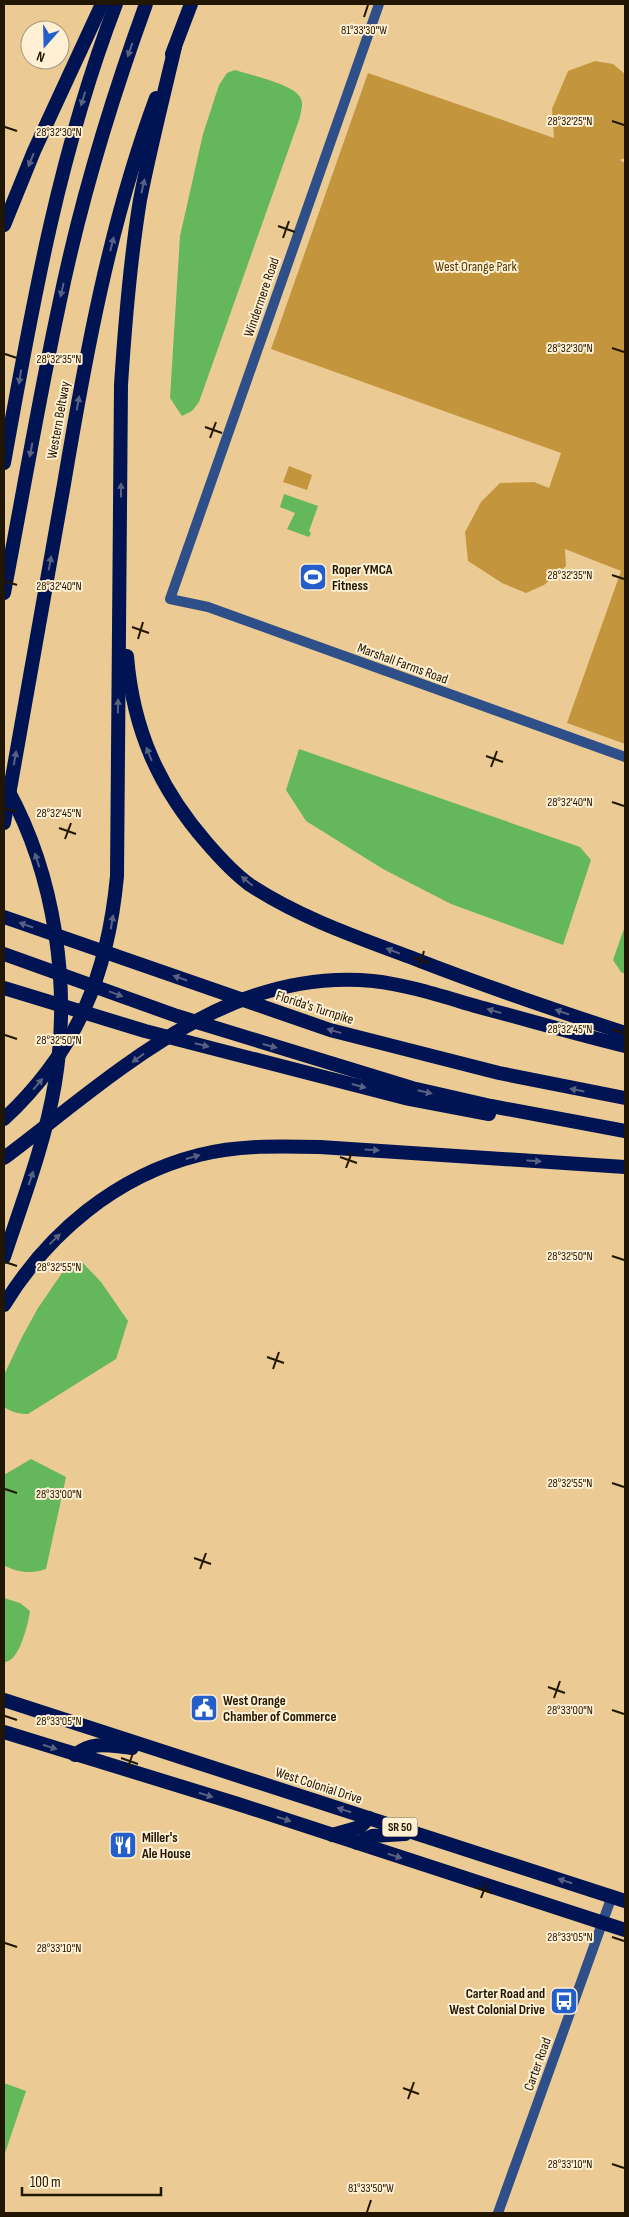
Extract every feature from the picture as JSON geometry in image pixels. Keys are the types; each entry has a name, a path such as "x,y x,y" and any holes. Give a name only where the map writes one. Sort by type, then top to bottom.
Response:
{"highway":[{"path":"4,225 34,151 102,4"},
{"path":"4,463 42,257 66,157 97,53 116,4"},
{"name":"Western Beltway","path":"4,593 58,309 79,218 130,50 146,4"},
{"name":"Western Beltway","path":"4,823 92,327 112,240 138,146 191,4"},
{"path":"4,1119 40,1082 60,1056 76,1028 100,972 111,926 117,876 121,385 131,262 141,198 175,48"},
{"path":"121,539 128,674 140,730 158,776 184,817 216,853 249,884 300,914 458,976 625,1033"},
{"path":"4,782 30,839 43,880 53,924 59,968 61,1020 55,1083 38,1158 4,1257"},
{"name":"Florida's Turnpike","path":"4,916 330,1030 498,1073 625,1098"},
{"path":"4,954 177,1016 412,1088 588,1126"},
{"path":"4,1158 141,1055 177,1031 213,1012 253,995 291,986 326,982 371,981 414,988 625,1046"},
{"path":"4,988 146,1031 405,1098 474,1112 625,1131"},
{"path":"4,1305 25,1272 48,1246 74,1221 105,1197 170,1164 200,1155 271,1146 310,1147 625,1167"},
{"name":"West Colonial Drive","path":"4,1700 625,1901"},
{"name":"SR 50","path":"4,1732 332,1835 625,1930"},
{"path":"75,1755 85,1747 94,1745 163,1752"},
{"path":"332,1835 360,1827 369,1818"},
{"path":"357,1843 372,1836 385,1834 428,1836"}],"street":[{"name":"Windermere Road","path":"170,599 379,4"},
{"name":"Marshall Farms Road","path":"170,599 208,607 625,757"},
{"name":"Carter Road","path":"498,2213 612,1896"}],"green space":[{"name":"West Orange Park","path":"595,61 613,64 625,74 625,158 620,160 625,163 625,744 567,723 621,571 565,549 566,566 544,585 526,593 502,583 468,561 465,532 481,502 500,483 534,482 549,488 561,453 271,349 368,73 554,138 552,109 568,71"},
{"path":"289,466 312,475 307,490 283,482"}],"shaded area":[{"path":"235,70 270,80 296,92 302,102 300,117 199,402 192,411 182,416 170,398 180,236 203,134 219,85 227,73"},
{"path":"284,494 318,506 309,531 311,533 309,537 287,529 295,513 280,507"},
{"path":"299,749 580,847 591,860 563,945 451,904 383,869 306,821 286,790"},
{"path":"625,926 625,974 621,972 613,960"},
{"path":"81,1261 101,1282 128,1321 116,1359 28,1414 18,1413 4,1407 4,1375 22,1337 38,1308 62,1273"},
{"path":"31,1459 66,1477 46,1569 36,1572 25,1572 14,1570 4,1565 4,1475"},
{"path":"4,1598 20,1603 30,1611 25,1633 18,1650 9,1661 4,1662"},
{"path":"4,2083 26,2091 4,2156"}],"place":[{"name":"Roper YMCA Fitness","path":"313,577"},
{"name":"West Orange Chamber of Commerce","path":"204,1708"},
{"name":"Miller's Ale House","path":"123,1845"},
{"name":"Carter Road and West Colonial Drive","path":"564,2001"}]}
